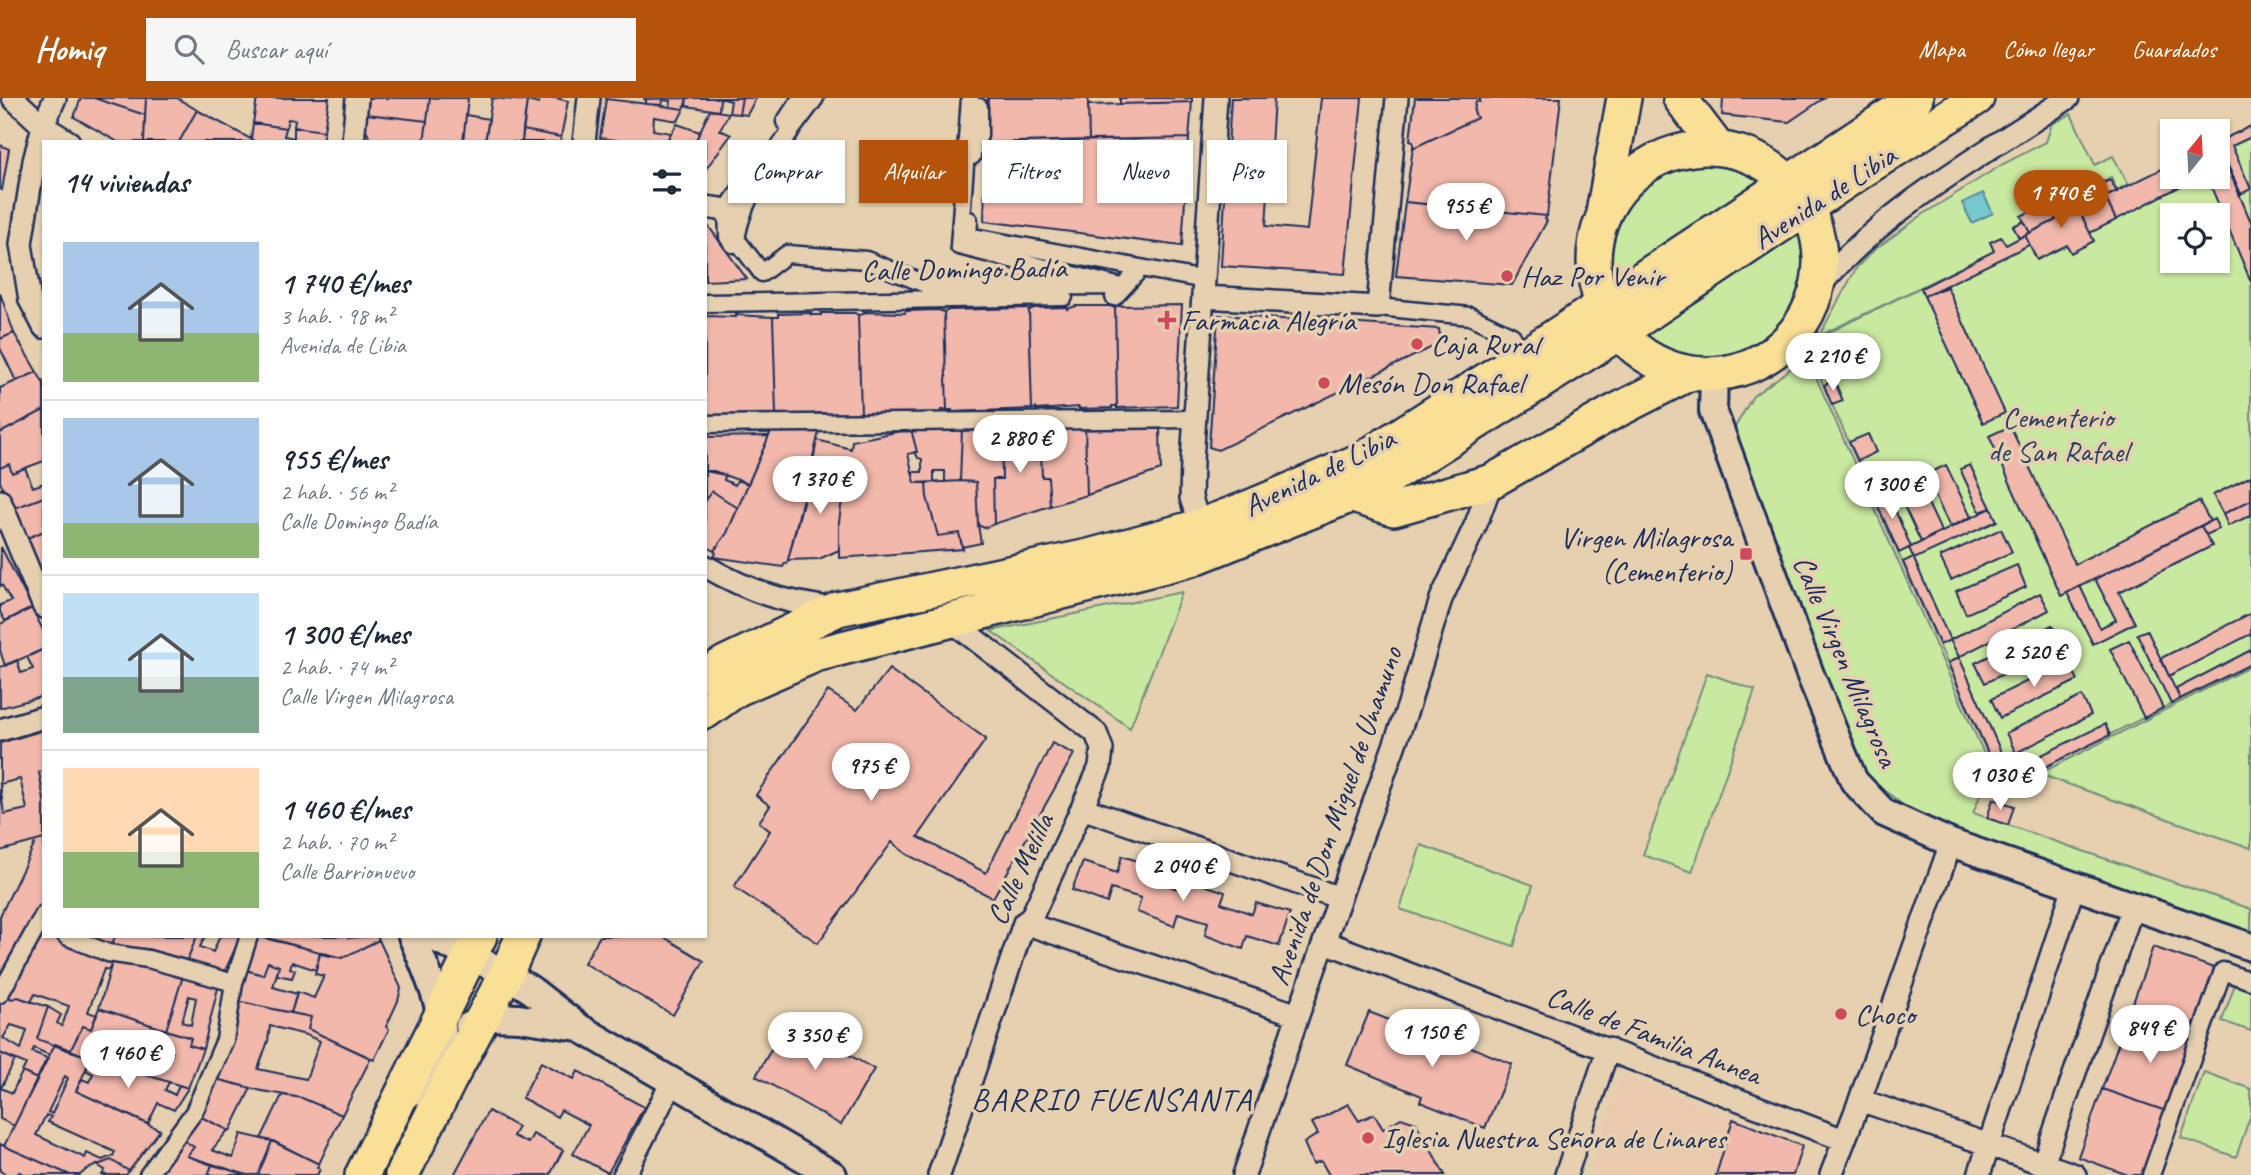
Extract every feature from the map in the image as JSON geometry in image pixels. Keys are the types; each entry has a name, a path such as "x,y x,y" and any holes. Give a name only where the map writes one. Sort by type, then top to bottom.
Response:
{"main road":[{"path":"1624,98 1603,213 1594,243 1594,274 1602,305 1619,333 1639,352 1663,366 1702,374"},
{"path":"1680,98 1718,148"},
{"name":"Avenida de Libia","path":"707,709 721,689 815,655 1192,559 1377,485 1619,333 1797,195 1916,98"},
{"name":"Avenida de Libia","path":"707,674 838,609 1089,556 1200,526 1361,460 1602,305 1976,98"},
{"path":"1603,213 1618,190 1639,170 1663,156 1690,149 1718,148 1744,154 1767,165 1797,195 1815,227 1820,269 1817,289"},
{"name":"Avenida de Libia","path":"1350,495 1394,509 1492,481 1608,415 1702,374 1742,369 1768,357 1790,339 1806,316 1817,289"},
{"path":"402,1175 522,938"},
{"path":"362,1175 437,1032 475,946"}],"street":[{"path":"13,98 43,126 66,140"},
{"path":"42,323 30,300 21,244 34,161 43,126 55,98"},
{"path":"353,140 357,98"},
{"path":"584,140 589,98"},
{"path":"775,301 728,237 727,210 800,98"},
{"path":"815,98 763,170 740,218 736,239 762,273 788,254 866,260 933,287 1117,286 959,246 970,98"},
{"name":"Calle Domingo Badía","path":"979,98 979,136 973,141 968,236 1141,268 1205,289 1471,316 1512,336"},
{"path":"1200,526 1191,498 1216,98"},
{"path":"1378,307 1397,98"},
{"name":"Avenida de Libia","path":"1817,289 1854,248 1891,215 2068,98"},
{"path":"707,207 727,210"},
{"name":"Calle Domingo Badía","path":"707,303 1115,296 1141,268"},
{"name":"Calle Virgen Milagrosa","path":"1702,374 1713,411 1810,674 1854,780 1884,813 1951,843 2251,947"},
{"path":"707,424 1195,419"},
{"name":"Avenida de Don Miguel de Unamuno","path":"1244,1175 1408,707 1441,599 1476,524 1492,481"},
{"path":"0,502 42,602"},
{"path":"707,567 732,582 766,596 791,603 838,609"},
{"path":"950,620 1096,733 1102,749 1100,767 1082,808"},
{"path":"0,730 42,718"},
{"name":"Calle Melilla","path":"939,1175 1024,923 1031,918 1082,808 1340,898"},
{"path":"1831,1175 1951,843"},
{"path":"1979,1175 2074,886"},
{"path":"2043,1164 2133,906"},
{"path":"0,994 42,922"},
{"path":"1024,923 1298,1015"},
{"path":"71,938 108,953 149,959 234,983"},
{"path":"148,1175 194,1112 225,1040 234,983 248,938"},
{"path":"413,938 430,978 440,1063 415,1112 416,1146"},
{"path":"440,938 475,946 506,974 580,1027 832,1175"},
{"name":"Calle de Familia Annea","path":"1325,942 1844,1140"},
{"path":"2151,1175 2223,971 2251,981"},
{"path":"437,1032 493,1017 580,1027"},
{"path":"1566,1175 1608,1049"},
{"path":"624,1175 671,1082"},
{"path":"1860,1100 2075,1175"}],"shaded area":[{"path":"1622,1076 1802,1146 1793,1175 1603,1175 1591,1171"}],"green space":[{"name":"Cementerio de San Rafael","path":"2071,114 2095,165 2113,156 2128,184 2117,190 2111,177 2073,197 2110,180 2117,191 2160,180 2160,189 2230,189 2230,136 2251,126 2251,664 2003,788 1805,344 1960,268 1819,336 1857,267 1874,250 1925,213 2003,164 2046,142 2052,124"},
{"path":"1695,164 1731,169 1764,183 1611,283 1611,249 1620,217 1628,202 1652,179 1668,171"},
{"path":"1799,231 1802,263 1797,295 1779,324 1752,345 1721,356 1704,357 1675,352 1643,335"},
{"path":"1805,353 1994,776 1986,781 1973,813 2251,909 2251,931 1956,830 1908,809 1869,778 1843,735 1743,470 1734,429 1753,396 1789,370"},
{"path":"1182,592 1130,728 991,631"},
{"path":"2251,666 2251,848 2039,774"},
{"path":"1707,673 1755,690 1692,872 1643,855"},
{"path":"1421,845 1533,885 1514,946 1400,909"},
{"path":"2236,981 2251,986 2251,1031 2222,1021"},
{"path":"2204,1072 2251,1089 2251,1114 2236,1157 2181,1138"}],"water":[{"path":"1983,193 1993,213 1972,223 1962,203"}],"building":[{"path":"81,98 94,98 145,115 144,140 114,140 74,117"},
{"path":"94,98 146,98 145,115"},
{"path":"146,98 177,98 197,110 180,140 144,140"},
{"path":"257,98 329,98 324,131 294,127 295,120 288,119 286,128 253,123"},
{"path":"369,98 430,98 427,121 367,114"},
{"path":"430,98 468,98 463,140 424,140"},
{"path":"492,98 527,101 522,140 485,140"},
{"path":"539,98 568,101 561,137 523,130 527,101 539,104"},
{"path":"687,98 720,98 719,111 686,106"},
{"path":"687,98 684,109 670,107 671,101 663,100 662,105 646,104 646,99 643,99"},
{"path":"720,98 742,98 739,114 729,113 731,101"},
{"path":"742,98 756,98 747,115 739,114"},
{"path":"988,98 1088,98 1089,140 986,140"},
{"path":"1120,98 1192,98 1192,102 1120,104"},
{"path":"1231,98 1274,98 1271,140 1228,140"},
{"path":"1321,98 1362,98 1345,274 1221,266 1225,203 1267,203 1266,226 1307,230"},
{"path":"1415,98 1480,98 1480,102 1476,101 1474,112 1477,118 1413,148 1413,141 1410,140"},
{"path":"1480,98 1561,98 1547,216 1405,202 1413,148 1477,118 1474,112 1476,101 1480,102"},
{"path":"1723,98 1824,98 1789,122 1722,115"},
{"path":"606,99 684,109 678,121 654,117 653,130 671,133 667,140 600,138"},
{"path":"1192,102 1189,138 1089,140 1088,105"},
{"path":"197,110 253,140 180,140"},
{"path":"710,110 729,113 720,130 731,135 707,167 707,140 696,140"},
{"path":"367,114 427,121 424,140 370,140 365,127"},
{"path":"466,115 489,119 485,140 463,140"},
{"path":"253,123 286,128 284,136 294,138 294,127 324,131 322,140 251,139"},
{"path":"677,124 700,132 696,140 667,140"},
{"path":"2251,126 2251,137 2232,146 2251,189 2241,194 2230,170 2230,136"},
{"path":"523,130 561,137 560,140 522,140"},
{"path":"1189,138 1189,140 1108,140"},
{"path":"1097,140 1097,203 1185,203 1182,246 984,221 984,203 1083,203 1083,141"},
{"path":"0,145 9,149 2,190 0,189"},
{"path":"2160,170 2160,189 2175,189 2116,220 2105,197"},
{"path":"2230,173 2251,222 2251,282 2230,232 2230,203 2218,203 2212,189 2230,189"},
{"path":"2110,180 2117,192 2105,197 2099,185"},
{"path":"2099,185 2116,220 2090,233 2073,197"},
{"path":"2070,192 2094,241 2071,253 2067,245 2037,260 2025,235 2056,220 2048,203"},
{"path":"1405,202 1547,216 1547,221 1512,285 1396,276"},
{"path":"2048,203 2056,220 2030,233 2021,216"},
{"path":"2024,221 2030,233 2019,238 2013,226"},
{"path":"707,226 709,227 747,279 707,281"},
{"path":"2025,235 2029,245 1924,296 1921,288 1994,251 1990,242 2001,237 2006,245"},
{"path":"1947,287 2005,413 1983,423 1924,296"},
{"path":"0,293 14,333 0,339"},
{"path":"1182,305 1177,406 1117,408 1115,306"},
{"path":"1076,306 1115,308 1117,406 1032,409 1029,310 1067,309"},
{"path":"1029,310 1032,409 947,410 944,312"},
{"path":"864,312 944,312 947,410 941,410 941,413 861,413 858,315"},
{"path":"778,314 858,315 861,413 776,414 773,317 778,317"},
{"path":"1218,315 1439,329 1441,343 1218,450 1209,447"},
{"path":"707,316 773,317 776,414 771,414 771,417 739,418 738,415 707,418"},
{"path":"14,333 37,372 16,381 0,348 0,339"},
{"path":"37,372 42,381 42,411 0,433 0,388"},
{"path":"1834,380 1843,401 1832,405 1824,385"},
{"path":"42,411 42,462 12,473 9,464 0,468 0,433"},
{"path":"1085,425 1099,425 1099,429 1160,429 1161,470 1087,495"},
{"path":"1085,425 1087,495 1050,506 1048,477 1042,477 1040,427"},
{"path":"2010,426 2075,564 2199,501 2210,521 2061,596 1989,436"},
{"path":"1001,427 1040,427 1042,477 1048,477 1050,506 994,524 993,479 1002,479"},
{"path":"1001,427 1002,479 993,479 994,524 984,528 978,525 976,482 960,481 962,428"},
{"path":"962,428 960,481 945,482 945,471 934,471 934,482 915,483 912,472 922,472 922,459 918,458 915,452 911,429"},
{"path":"772,429 815,429 819,432 787,564 783,567 714,557 714,551 727,533"},
{"path":"911,429 917,452 908,454 915,483 926,483 927,497 938,536 959,533 963,549 839,558 839,522 845,476 849,476 848,472 812,467 817,440 851,449 852,441"},
{"path":"1868,434 1876,452 1858,461 1849,442"},
{"path":"769,436 748,484 714,471 707,471 707,437"},
{"path":"9,464 12,473 25,468 33,487 42,484 42,498 12,509 0,482 0,468"},
{"path":"1946,465 1971,517 1950,527 1925,475"},
{"path":"1970,465 1991,508 1980,512 1960,469"},
{"path":"812,467 848,472 849,476 845,476 839,522 839,550 819,559 788,560"},
{"path":"707,471 725,475 724,480 735,485 738,479 748,484 738,508 712,491 707,497"},
{"path":"2251,476 2251,500 2223,514 2213,495"},
{"path":"1917,480 1941,531 1921,542 1896,489"},
{"path":"976,482 981,543 962,547 959,533 938,536 927,497 926,483"},
{"path":"1886,489 1911,547 1899,553 1873,495"},
{"path":"712,491 738,508 727,533 714,551 707,546 707,497"},
{"path":"42,498 42,532 25,539 12,509"},
{"path":"2251,500 2251,515 2228,526 2223,514"},
{"path":"1991,508 1997,521 1914,559 1909,548"},
{"path":"2214,519 2219,529 2206,535 2201,526"},
{"path":"2201,526 2212,546 2119,592 2135,623 2093,644 2067,593 2080,586 2100,628 2116,620 2095,579"},
{"path":"2001,529 2012,552 1951,580 1940,557"},
{"path":"42,532 40,575 25,539"},
{"path":"1,547 32,608 5,621 0,605 11,601 2,585 0,586"},
{"path":"1913,557 1950,640 1940,645 1903,562"},
{"path":"2017,565 2026,587 1966,614 1956,591"},
{"path":"2040,593 2049,610 1959,657 1950,640"},
{"path":"32,608 42,628 42,650 5,666 0,650 0,624"},
{"path":"2251,613 2251,634 2169,676 2161,658"},
{"path":"2052,625 2062,645 1985,683 1975,663"},
{"path":"2147,630 2180,699 2171,704 2137,634"},
{"path":"2129,640 2163,708 2144,718 2110,649"},
{"path":"42,650 42,697 0,708 0,667 17,660 21,673 33,669 27,657"},
{"path":"2251,650 2251,664 2180,699 2176,689"},
{"path":"1959,657 2009,770 1998,775 1948,663"},
{"path":"2068,661 2078,680 2000,718 1991,699"},
{"path":"889,669 986,739 918,837 986,873 1052,743 1074,754 993,898 906,854 892,842 818,943 734,887 770,831 759,822 770,806 756,795 828,691 857,710"},
{"path":"2082,696 2091,715 2016,753 2006,733"},
{"path":"2105,724 2110,735 2012,783 2007,772"},
{"path":"42,731 42,771 39,772 42,789 42,840 0,851 0,743","holes":["20,779 27,809 4,814 0,784"]},
{"path":"1993,799 2014,806 2008,825 1987,818"},
{"path":"42,840 42,908 0,987 0,916 36,841"},
{"path":"1122,856 1157,867 1153,880 1183,891 1187,879 1225,892 1221,903 1252,914 1256,903 1290,913 1279,946 1247,936 1243,949 1205,935 1208,922 1178,913 1174,926 1137,912 1141,898 1111,889 1107,903 1072,890 1083,862 1117,873"},
{"path":"42,936 63,938 113,959 109,970 104,969 88,1012 97,1015 91,1029 83,1026 70,1051 37,1039 48,1007 61,1015 57,1023 62,1026 69,1006 35,994 31,1002 4,995"},
{"path":"82,938 114,938 111,948"},
{"path":"114,938 196,938 187,960 148,949 111,948"},
{"path":"196,938 204,938 200,947 213,952 219,938 240,938 224,973 187,960"},
{"path":"255,938 320,952 316,970 292,962 290,968 295,970 292,978 277,975 279,966 268,962 263,975 246,970"},
{"path":"267,938 378,938 379,940 342,958"},
{"path":"599,938 665,938 704,961 673,1015 584,963"},
{"path":"379,940 401,988 386,1027 389,1029 374,1060 308,1029 311,1017 291,1013 297,992 314,998 324,976 315,974 320,954 342,958"},
{"path":"2153,947 2223,971 2197,1042 2128,1017"},
{"path":"113,959 183,976 166,1030 99,1008"},
{"path":"268,962 279,966 273,987 297,994 291,1013 237,1001 246,970 263,975"},
{"path":"183,976 219,984 203,1049 189,1045 191,1038 166,1030","holes":["189,996 196,998 191,1025 182,1022"]},
{"path":"4,995 48,1007 37,1039 54,1045 49,1055 34,1048 32,1052 47,1058 37,1079 22,1072 26,1064 0,1053 0,1002","holes":["11,1025 27,1030 21,1049 3,1038"]},
{"path":"237,1001 311,1017 308,1029 371,1058 342,1115 302,1098 216,1079 234,1037","holes":["270,1026 320,1041 306,1079 258,1069 268,1041"]},
{"path":"99,1008 191,1038 189,1045 203,1049 188,1088 70,1051 83,1026 91,1029","holes":["105,1031 132,1039 128,1049 101,1041","150,1045 173,1051 169,1062 147,1055"]},
{"path":"1369,1012 1445,1042 1447,1037 1512,1064 1485,1128 1420,1102 1422,1096 1347,1065"},
{"path":"2128,1017 2197,1042 2172,1113 2102,1089"},
{"path":"788,1020 874,1069 841,1125 756,1076"},
{"path":"55,1044 91,1058 76,1091 160,1130 129,1171 111,1160 87,1169 80,1175 70,1175 4,1146","holes":["65,1076 68,1078 52,1114 48,1112","46,1115 51,1117 48,1122 115,1152 113,1156 102,1160 87,1153 85,1158 36,1135"]},
{"path":"0,1053 15,1060 0,1090"},
{"path":"91,1058 169,1082 165,1090 175,1095 179,1085 188,1088 174,1110 158,1103 148,1124 76,1091 82,1079 89,1082 93,1074 86,1070"},
{"path":"541,1062 574,1079 578,1071 644,1107 608,1173 573,1154 589,1125 561,1110 557,1117 522,1098"},
{"path":"22,1072 37,1079 14,1126 0,1119 0,1090 1,1088 12,1093"},
{"path":"216,1079 251,1088 230,1131 199,1116"},
{"path":"2102,1089 2172,1113 2150,1175 2128,1175 2078,1157"},
{"path":"282,1095 302,1098 342,1115 319,1164 273,1141 261,1139"},
{"name":"Iglesia Nuestra Señora de Linares","path":"1348,1104 1359,1121 1374,1114 1383,1129 1401,1118 1416,1123 1445,1175 1329,1175 1321,1161 1313,1164 1304,1143 1318,1134 1312,1123"},
{"path":"488,1111 518,1127 513,1136 528,1143 533,1134 563,1150 550,1175 454,1175"},
{"path":"199,1116 228,1130 212,1150 233,1158 241,1134 272,1141 258,1175 247,1175 187,1156 194,1147 183,1140"},
{"path":"1733,1119 1802,1146 1793,1175 1716,1175"},
{"path":"183,1140 194,1147 187,1156 212,1165 208,1175 156,1175"},
{"path":"272,1141 319,1164 317,1175 258,1175"},
{"path":"0,1144 70,1175 26,1175 19,1172 17,1175 7,1175 0,1171"},
{"path":"111,1160 129,1171 126,1175 102,1175 105,1170 97,1165"},
{"path":"212,1165 220,1167 247,1175 208,1175"}],"place":[{"name":"Haz Por Venir","path":"1507,276"},
{"name":"Farmacia Alegría","path":"1167,320"},
{"name":"Caja Rural","path":"1417,344"},
{"name":"Mesón Don Rafael","path":"1324,383"},
{"name":"Virgen Milagrosa (Cementerio)","path":"1746,554"},
{"name":"Choco","path":"1841,1014"},
{"name":"Iglesia Nuestra Señora de Linares","path":"1368,1138"}],"district":[{"name":"BARRIO FUENSANTA","path":"1112,1099"}]}
